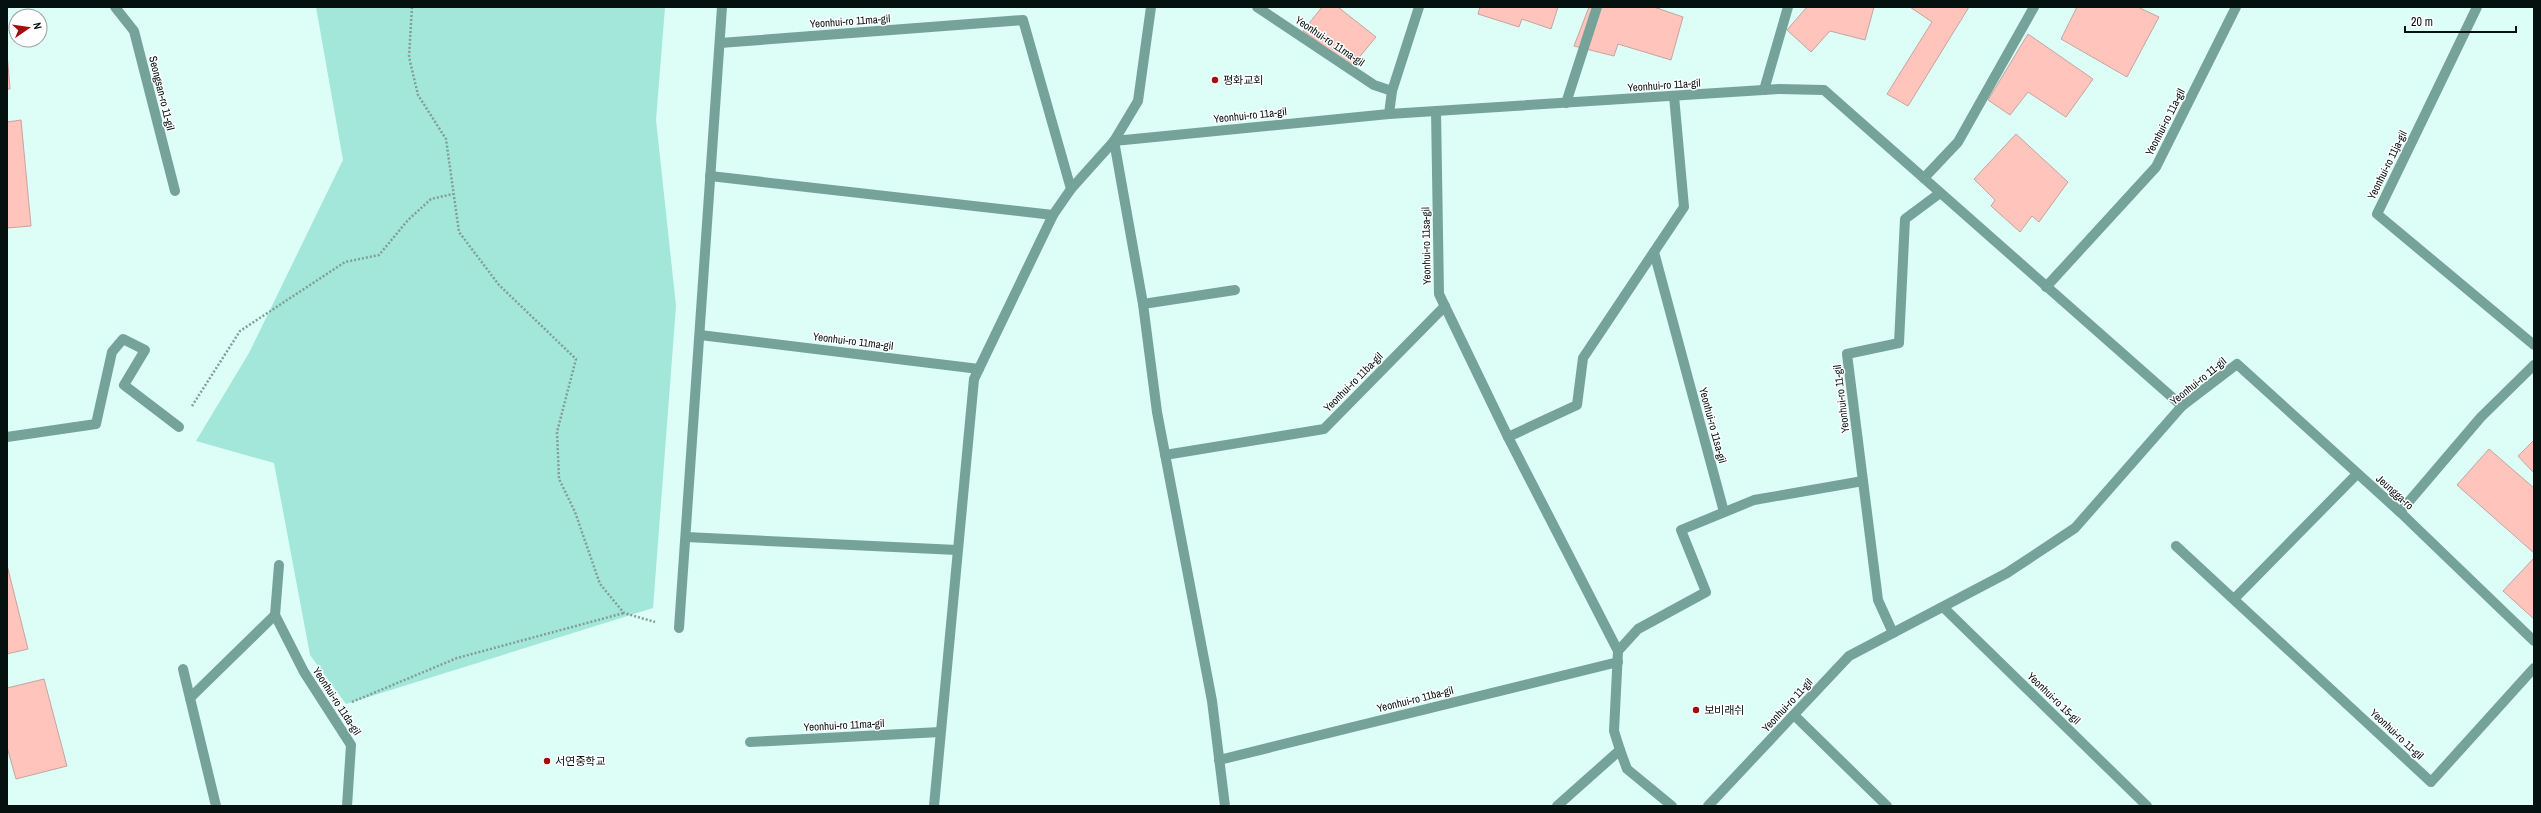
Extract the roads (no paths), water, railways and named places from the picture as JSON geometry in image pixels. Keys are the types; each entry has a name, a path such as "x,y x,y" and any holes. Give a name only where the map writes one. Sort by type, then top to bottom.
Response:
{"street":[{"name":"Seongsan-ro 11-gil","path":"115,7 134,31 175,191"},
{"path":"679,628 722,7"},
{"path":"934,806 974,379 1053,215 1071,189 1114,141 1138,101 1150,7"},
{"name":"Yeonhui-ro 11ma-gil","path":"1257,7 1374,85 1392,91"},
{"path":"1389,114 1392,91 1419,7"},
{"path":"1566,103 1597,7"},
{"path":"1764,90 1788,7"},
{"path":"1924,178 1958,142 2034,7"},
{"name":"Yeonhui-ro 11a-gil","path":"2046,287 2156,167 2236,7"},
{"name":"Yeonhui-ro 11ja-gil","path":"2477,7 2377,214 2534,344"},
{"name":"Yeonhui-ro 11ma-gil","path":"720,43 1023,20 1071,189"},
{"name":"Yeonhui-ro 11a-gil","path":"1114,141 1389,114 1764,90 1824,90 2182,406"},
{"path":"1508,437 1577,405 1584,358 1684,207 1674,96"},
{"name":"Yeonhui-ro 11sa-gil","path":"1436,111 1439,294 1508,437 1618,656"},
{"path":"1114,141 1143,304 1165,454 1212,701 1224,806"},
{"path":"710,176 1053,215"},
{"name":"Yeonhui-ro 11-gil","path":"1893,633 1878,600 1847,354 1899,343 1905,219 1940,193"},
{"name":"Yeonhui-ro 11sa-gil","path":"1654,252 1724,512"},
{"path":"1143,304 1235,290"},
{"name":"Yeonhui-ro 11ba-gil","path":"1165,454 1324,428 1445,306"},
{"name":"Yeonhui-ro 11ma-gil","path":"700,335 979,369"},
{"path":"7,437 96,424 112,352 123,338 145,350 124,384 179,427"},
{"name":"Yeonhui-ro 11-gil","path":"1708,806 1849,656 2007,573 2075,528 2182,406 2237,364"},
{"name":"Jeungga-ro","path":"2237,364 2400,512 2534,641"},
{"path":"2400,512 2481,417 2534,365"},
{"path":"2234,599 2357,474"},
{"path":"1672,806 1627,769 1614,731 1618,656 1638,628 1706,592 1681,530 1754,500 1863,481"},
{"path":"686,537 957,550"},
{"name":"Yeonhui-ro 11-gil","path":"2176,546 2431,782 2534,668"},
{"path":"190,698 275,615 279,565"},
{"name":"Yeonhui-ro 15-gil","path":"1943,607 2147,806"},
{"name":"Yeonhui-ro 11da-gil","path":"275,615 304,672 351,745 347,806"},
{"name":"Yeonhui-ro 11ba-gil","path":"1219,760 1618,656"},
{"path":"183,669 216,806"},
{"path":"1794,715 1887,806"},
{"name":"Yeonhui-ro 11ma-gil","path":"750,742 940,732"},
{"path":"1557,806 1620,750"}],"place":[{"name":"평화교회","path":"1215,80"},
{"name":"보비래쉬","path":"1696,710"},
{"name":"서연중학교","path":"547,761"}]}
